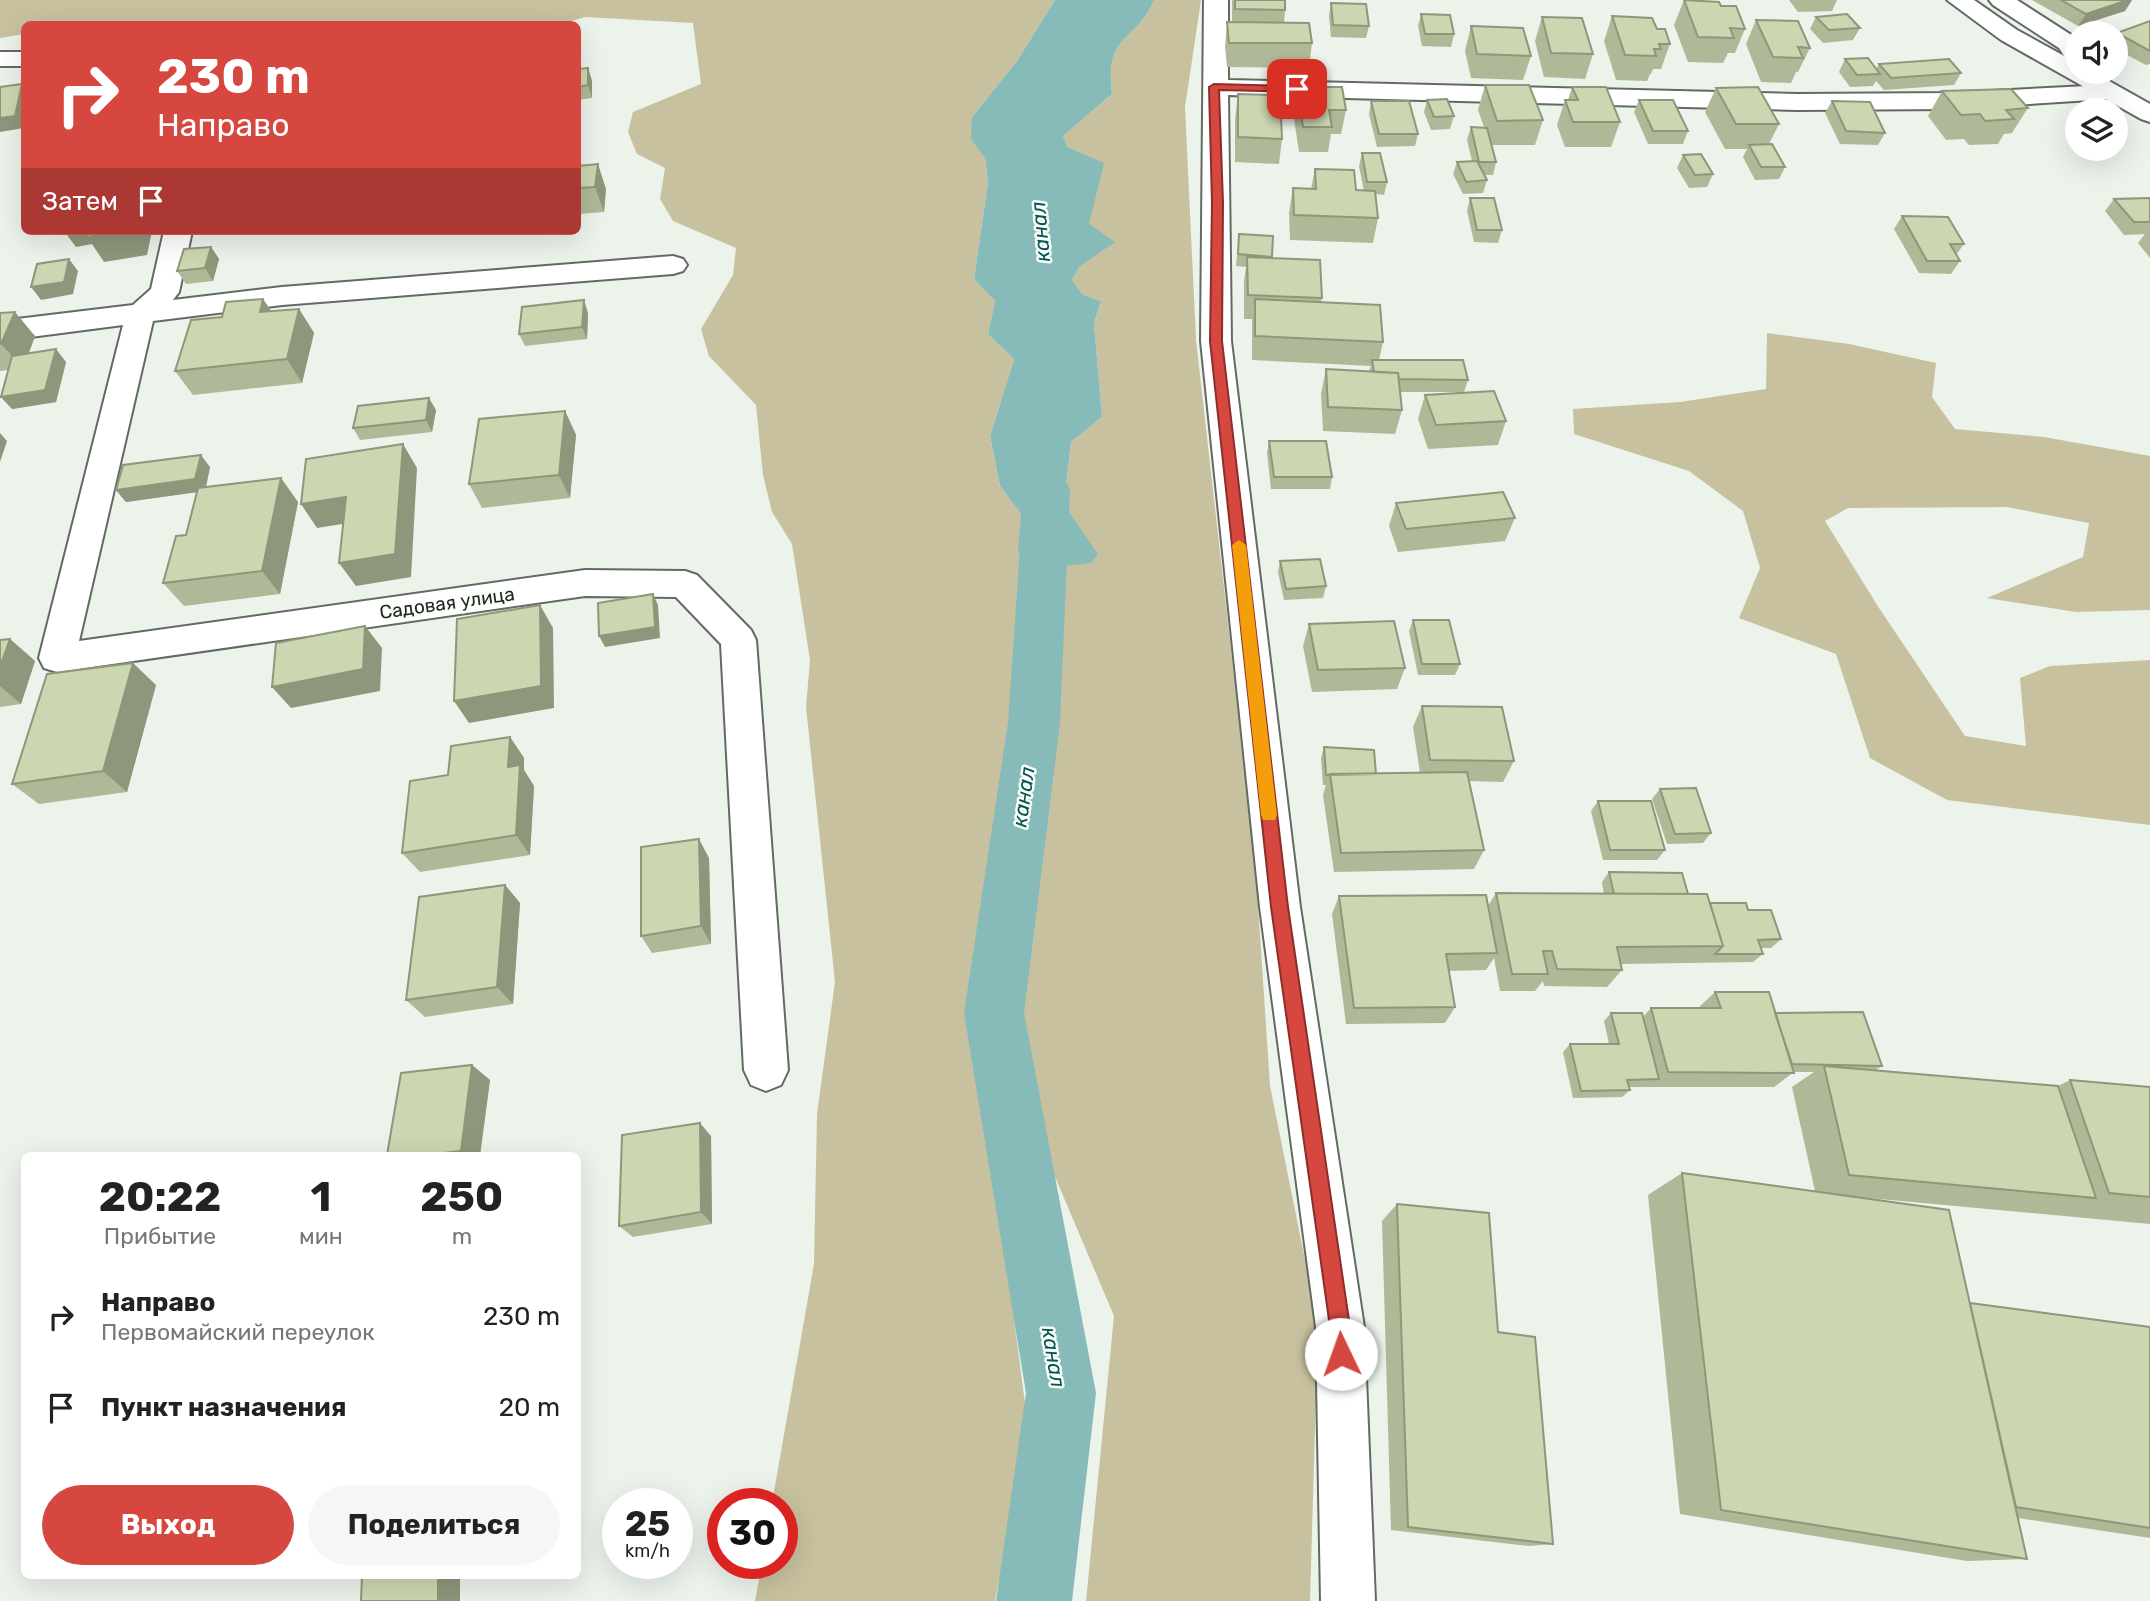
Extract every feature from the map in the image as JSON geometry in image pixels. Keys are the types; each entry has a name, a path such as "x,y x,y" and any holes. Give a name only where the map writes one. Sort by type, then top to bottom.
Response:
{"street":[{"path":"1216,0 1216,341 1280,907 1340,1327 1348,1601"},
{"path":"1959,0 2009,35 2065,62"},
{"path":"2001,0 2065,41"},
{"path":"0,59 21,59"},
{"path":"2097,84 2107,92 2150,114"},
{"path":"1214,87 1797,102 1952,101 2107,92"},
{"path":"140,314 165,292 177,235"},
{"path":"0,331 282,296 673,265"},
{"name":"Садовая улица","path":"140,314 57,658 585,583 685,584 738,640 766,1070"}],"shaded area":[{"path":"0,0 1055,0 1017,61 972,117 985,158 988,182 974,279 995,301 988,334 1014,359 990,436 1000,486 1021,514 1064,506 1071,442 1102,417 1094,323 1101,303 1082,294 1072,280 1079,267 1089,224 1063,136 1112,94 1111,74 1117,48 1138,25 1154,0 1201,0 1185,107 1196,340 1238,711 1250,783 1270,1086 1318,1324 1310,1601 1086,1601 1114,1316 1045,1153 996,1181 1026,1411 1016,1493 995,1601 755,1601 759,1579 798,1579 798,1488 775,1488 814,1264 817,1114 835,982 806,707 810,660 792,544 772,512 763,475 756,405 709,356 701,329 733,275 736,248 673,221 660,199 665,168 637,154 628,132 633,112 701,84 693,23 585,17 571,21 21,21 21,34 0,38"},
{"path":"1767,333 1849,344 1936,363 1932,397 1955,429 2044,437 2150,456 2150,610 2076,612 1987,598 2083,557 2089,523 2007,507 1848,508 1825,521 1879,608 1965,736 2026,746 2020,678 2050,666 2150,660 2150,825 1947,800 1870,758 1836,654 1739,618 1760,568 1743,511 1689,471 1574,434 1573,409 1680,402 1766,389"}],"water":[{"path":"1055,0 1154,0 1138,25 1117,48 1111,74 1112,94 1063,136 1067,147 1104,163 1089,224 1115,242 1079,267 1072,280 1082,294 1101,302 1094,323 1102,417 1071,442 1064,505 1098,554 1091,563 1065,566 1025,561 1018,552 1021,514 1000,486 990,436 1014,359 988,334 995,301 974,279 988,182 985,158 971,139 972,117 1017,61"}],"building":[{"path":"1235,0 1285,0 1285,10 1235,9"},
{"path":"1684,0 1736,6 1745,29 1730,28 1734,38 1698,37"},
{"path":"2061,0 2128,0 2086,14"},
{"path":"1331,3 1366,4 1369,26 1333,25"},
{"path":"1421,14 1450,15 1454,34 1425,34"},
{"path":"1847,14 1860,28 1829,30 1816,17"},
{"path":"1612,16 1652,18 1657,29 1665,29 1670,44 1659,44 1661,49 1654,49 1656,56 1625,55"},
{"path":"1542,17 1582,18 1593,54 1551,53"},
{"path":"1756,20 1798,21 1810,48 1798,47 1803,58 1773,57"},
{"path":"2150,21 2150,51 2128,39 2128,29"},
{"path":"1227,22 1309,23 1312,43 1229,43"},
{"path":"1471,26 1523,28 1531,56 1477,54"},
{"path":"1868,58 1880,74 1857,75 1845,59"},
{"path":"1949,59 1961,73 1891,78 1879,64"},
{"path":"588,68 588,85 581,86 581,69"},
{"path":"21,84 15,116 0,118 0,87"},
{"path":"1485,85 1529,85 1543,120 1497,121"},
{"path":"1297,87 1342,87 1346,110 1329,110 1332,127 1303,127"},
{"path":"1572,87 1606,87 1620,122 1573,122 1565,100 1578,100"},
{"path":"1758,87 1779,124 1736,124 1716,88"},
{"path":"2011,89 2028,108 2006,110 2014,119 1985,121 1980,114 1961,115 1942,91"},
{"path":"1238,94 1272,95 1273,115 1281,116 1282,139 1238,137"},
{"path":"1447,99 1454,116 1434,117 1427,100"},
{"path":"1639,100 1673,100 1688,131 1653,131"},
{"path":"1371,101 1409,101 1418,134 1379,134"},
{"path":"1832,101 1870,102 1885,133 1846,131"},
{"path":"1471,127 1487,128 1496,162 1479,162"},
{"path":"1772,144 1785,167 1761,167 1749,145"},
{"path":"1362,153 1380,153 1387,182 1367,182"},
{"path":"1701,154 1713,174 1695,175 1683,155"},
{"path":"1477,161 1487,180 1466,182 1457,162"},
{"path":"598,164 595,187 581,188 581,166"},
{"path":"1315,169 1354,170 1356,190 1375,191 1378,218 1294,215 1293,188 1316,189"},
{"path":"1470,198 1494,198 1502,230 1477,230"},
{"path":"2150,198 2150,222 2134,222 2114,199"},
{"path":"1902,216 1948,217 1964,244 1950,244 1960,261 1927,261"},
{"path":"1239,234 1273,236 1272,257 1238,254"},
{"path":"211,247 205,268 177,271 184,249"},
{"path":"1247,257 1320,260 1322,298 1248,295"},
{"path":"69,259 64,282 31,287 37,264"},
{"path":"263,299 260,312 299,309 287,359 175,371 191,320 222,317 226,302"},
{"path":"1255,299 1380,305 1383,342 1255,336"},
{"path":"584,300 582,327 519,334 522,307"},
{"path":"15,312 1,344 0,344 0,313"},
{"path":"56,349 45,390 1,397 12,356"},
{"path":"1372,360 1463,360 1468,380 1399,379 1398,373 1374,372"},
{"path":"1326,369 1398,373 1402,410 1328,407"},
{"path":"1494,391 1506,421 1436,425 1425,395"},
{"path":"429,398 426,420 353,428 358,406"},
{"path":"565,411 559,475 469,484 479,419"},
{"path":"1269,441 1326,441 1332,477 1274,477"},
{"path":"403,444 395,554 339,563 346,497 301,504 306,459"},
{"path":"201,455 195,479 116,490 123,465"},
{"path":"281,478 262,571 163,583 176,536 186,535 198,488"},
{"path":"1503,492 1515,518 1406,529 1396,503"},
{"path":"1320,559 1326,586 1286,589 1280,561"},
{"path":"653,594 655,627 599,636 598,603"},
{"path":"540,605 541,686 454,701 457,619"},
{"path":"1413,620 1449,620 1460,664 1422,664"},
{"path":"1394,621 1405,668 1318,670 1309,624"},
{"path":"365,626 363,669 272,687 276,643"},
{"path":"10,639 0,667 0,640"},
{"path":"133,663 103,771 12,784 47,674"},
{"path":"1422,706 1502,707 1514,761 1430,760"},
{"path":"510,737 508,767 520,765 516,835 402,853 410,781 448,775 451,746"},
{"path":"1324,747 1374,750 1376,774 1326,775"},
{"path":"1467,772 1484,850 1341,853 1330,774"},
{"path":"1696,788 1711,833 1675,834 1660,789"},
{"path":"1598,801 1651,801 1665,850 1610,850"},
{"path":"699,839 701,926 641,936 641,847"},
{"path":"1609,872 1682,873 1688,894 1614,894"},
{"path":"505,885 497,987 406,1000 419,897"},
{"path":"1496,893 1707,894 1723,946 1617,947 1622,970 1557,969 1552,951 1543,951 1548,974 1512,974"},
{"path":"1486,895 1497,953 1446,954 1455,1007 1354,1008 1339,896"},
{"path":"1710,903 1746,903 1748,910 1771,910 1781,939 1758,940 1763,954 1715,954 1723,946"},
{"path":"1715,992 1769,992 1794,1073 1668,1072 1651,1008 1721,1008"},
{"path":"1863,1012 1882,1066 1792,1064 1775,1013"},
{"path":"1611,1013 1642,1013 1659,1079 1627,1080 1630,1090 1581,1091 1570,1044 1619,1044"},
{"path":"472,1065 461,1151 388,1152 401,1073"},
{"path":"1824,1066 2058,1086 2096,1198 1849,1175"},
{"path":"2070,1080 2150,1087 2150,1197 2109,1193"},
{"path":"700,1123 701,1212 619,1226 622,1135"},
{"path":"1682,1173 1949,1210 2027,1559 1721,1510"},
{"path":"1397,1204 1489,1213 1498,1332 1535,1337 1553,1544 1408,1527"},
{"path":"1970,1303 2150,1327 2150,1528 2016,1507"},
{"path":"362,1579 438,1579 438,1601 361,1601"}],"waterway":[{"name":"канал","path":"1034,1601 1061,1393 994,1013 1034,723 1047,489"}],"slow traffic":[{"path":"1239,545 1269,815"}],"route":[{"path":"1297,89 1214,87 1218,203 1216,341 1280,907 1340,1327 1341,1354"}]}
